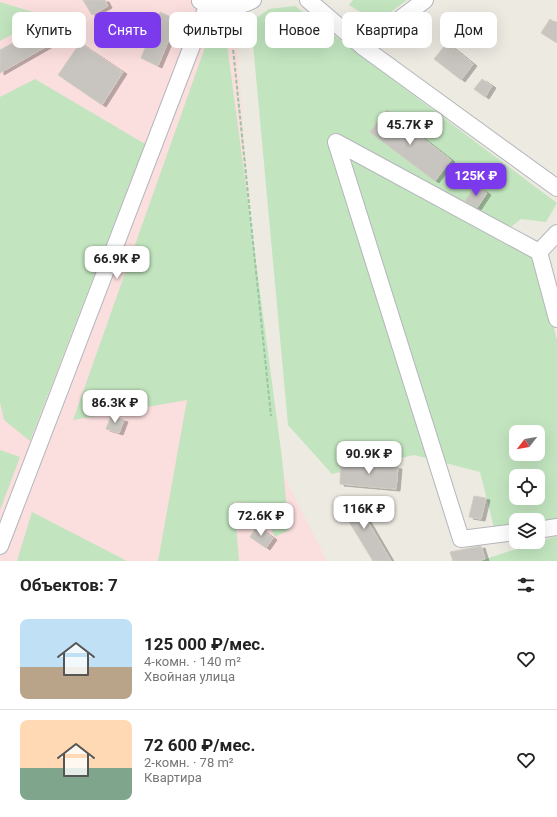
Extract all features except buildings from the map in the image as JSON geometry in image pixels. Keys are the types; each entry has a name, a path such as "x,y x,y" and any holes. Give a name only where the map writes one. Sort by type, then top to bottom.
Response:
{"street":[{"path":"0,546 203,2 220,7 243,5 253,0"},
{"path":"308,0 342,29"},
{"path":"409,12 425,0"},
{"path":"364,48 557,188"},
{"path":"509,533 461,539 336,142 539,252 557,319"},
{"path":"539,252 557,233"},
{"path":"545,529 557,527"}],"path":[{"path":"228,6 271,416"}],"shaded area":[{"path":"0,0 191,0 195,4 218,12 169,12 169,48 237,48 267,442 327,561 0,561"}],"green space":[{"path":"353,0 407,0 391,12 361,12 349,5"},
{"path":"0,2 33,12 12,12 12,34 0,41"},
{"path":"295,6 303,12 265,12 265,48 334,48 334,35 342,41 342,48 351,48 557,203 546,222 521,219 511,227 536,261 557,340 557,520 545,522 545,513 509,513 509,529 495,532 480,472 414,455 332,474 288,425 253,48 257,48 257,18 269,9"},
{"path":"205,48 228,48 282,458 289,530 275,537 258,503 234,502 239,561 158,561 187,400 73,420"},
{"path":"35,79 145,144 30,441 4,420 0,402 0,97"},
{"path":"0,450 20,457 0,510"},
{"path":"32,512 127,561 17,561"},
{"path":"557,536 557,561 479,561 516,549 545,549 545,540"}]}
